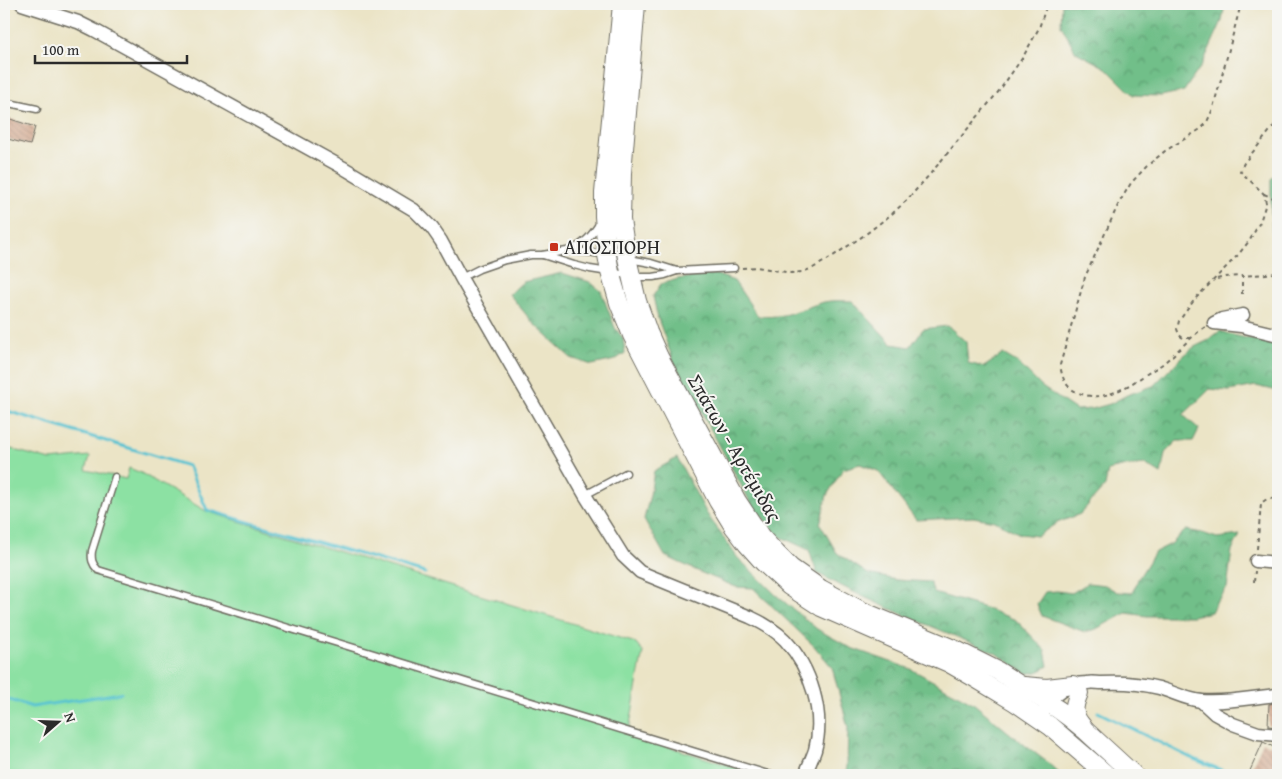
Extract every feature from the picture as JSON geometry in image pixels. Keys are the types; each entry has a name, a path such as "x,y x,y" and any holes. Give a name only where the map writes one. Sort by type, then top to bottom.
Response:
{"main road":[{"name":"Σπάτων - Αρτέμιδας","path":"622,4 604,193 604,216 609,263 619,303 632,335 718,502 747,544 764,563 790,586 821,607 949,663 1008,698 1045,723 1107,775"},
{"name":"Σπάτων - Αρτέμιδας","path":"636,4 622,173 622,220 626,258 648,332 659,357 737,501 762,537 776,553 791,568 821,589 862,611 956,650 998,671 1053,706 1086,731 1134,775"},
{"path":"1020,685 1076,689 1074,714 1086,731"}],"street":[{"path":"22,4 78,22 94,30 414,210 432,228 441,241 585,495 623,556 640,572 756,620 785,640 795,653 811,685 818,716 815,750 805,775"},
{"path":"1214,322 1222,318 1243,316"},
{"path":"1214,322 1278,335"},
{"path":"1256,561 1278,563"},
{"path":"1045,723 1056,694 1063,689 1076,689 1099,683 1142,684 1201,701 1278,695"},
{"path":"1201,701 1215,714 1233,724 1258,733 1278,736"}],"lane":[{"path":"4,102 37,109"},
{"path":"567,251 579,246 589,238 604,216"},
{"path":"542,255 567,251 586,252 630,276 653,277 677,271 734,268"},
{"path":"461,278 479,269 505,260 531,254 542,255 590,269 626,258 677,271"},
{"path":"585,495 626,473"},
{"path":"115,477 92,551 91,560 93,566 98,570 771,775"}],"path":[{"path":"734,268 758,267 791,273 814,268 866,234 893,213 931,173 999,90 1023,57 1039,28 1047,4"},
{"path":"1214,322 1204,327 1162,364 1126,387 1110,394 1093,397 1078,393 1068,387 1062,374 1060,365 1085,277 1119,203 1131,184 1147,166 1206,124 1212,112 1241,4"},
{"path":"1278,121 1240,171 1264,194 1278,200"},
{"path":"1191,338 1183,338 1179,335 1177,329 1179,321 1195,299 1238,256 1250,240 1260,222 1266,203 1264,194"},
{"path":"1215,279 1278,273"},
{"path":"1242,276 1242,294"},
{"path":"1254,582 1261,504 1264,500 1278,499"}],"green space":[{"path":"1062,4 1225,4 1222,21 1203,63 1184,91 1161,96 1133,95 1106,68 1076,52 1061,25"},
{"path":"1278,172 1278,249 1273,242 1271,179"},
{"path":"562,273 590,282 601,291 615,328 623,338 625,353 615,360 592,365 571,358 534,324 509,294 523,282"},
{"path":"715,274 734,281 758,316 785,315 827,301 852,301 892,344 910,347 923,329 948,326 966,342 968,363 984,367 1003,354 1018,363 1042,387 1076,410 1092,409 1110,404 1127,395 1153,386 1194,347 1207,341 1220,331 1241,337 1278,342 1278,391 1256,386 1229,391 1210,389 1183,415 1199,429 1193,441 1177,441 1165,453 1161,474 1145,464 1108,470 1105,486 1080,514 1057,523 1037,536 1020,534 995,521 973,517 916,520 878,471 860,464 843,469 827,495 820,524 837,553 868,574 897,580 930,582 934,593 985,608 1016,620 1045,650 1048,666 1036,672 1027,673 995,653 883,606 817,573 809,550 779,536 753,507 673,360 658,319 653,296 661,284 678,279"},
{"path":"4,447 50,460 90,456 86,470 126,479 129,468 206,511 636,643 643,652 628,734 760,775 4,775"},
{"path":"677,458 707,514 737,557 776,595 817,629 851,648 911,669 973,703 1061,775 845,775 848,727 832,667 814,646 753,588 736,587 665,556 644,519 654,471"},
{"path":"1186,530 1217,538 1240,535 1232,550 1227,588 1211,612 1192,616 1147,616 1126,613 1096,629 1085,632 1042,616 1037,604 1045,592 1072,593 1088,583 1105,585 1117,592 1132,593 1138,579 1155,552 1171,544"}],"building":[{"path":"4,117 35,127 30,145 4,138"},
{"path":"1278,703 1278,727 1268,726 1269,704"},
{"path":"1263,742 1278,749 1278,761 1272,775 1248,775"}],"waterway":[{"path":"4,410 188,466 207,510 425,573"},
{"path":"4,698 32,707 121,693"},
{"path":"1098,712 1189,757 1233,775"}],"place":[{"name":"ΑΠΟΣΠΟΡΗ","path":"554,247"}]}
